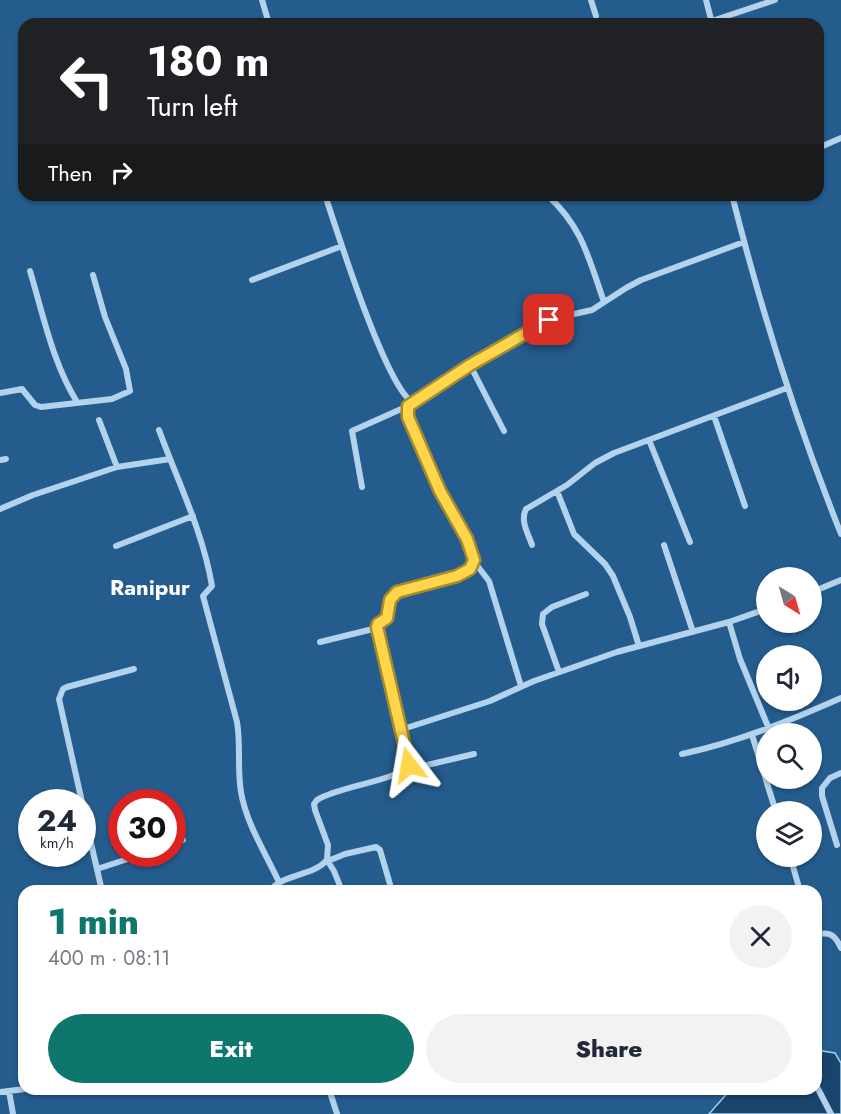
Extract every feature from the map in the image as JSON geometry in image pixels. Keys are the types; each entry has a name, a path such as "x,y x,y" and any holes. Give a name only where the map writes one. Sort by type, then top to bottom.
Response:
{"street":[{"path":"262,0 267,18"},
{"path":"591,0 596,16"},
{"path":"706,0 711,18"},
{"path":"726,18 775,0"},
{"path":"824,145 841,138"},
{"path":"320,642 377,627 387,618 390,600 397,592 457,576 473,565 473,554 467,539 440,491 408,417 410,404 401,392 387,362 326,201"},
{"path":"554,201 573,222 604,302"},
{"path":"734,201 787,388 841,534"},
{"path":"362,487 352,431 410,404 470,365 549,320 592,310 641,280 744,242"},
{"path":"252,280 342,246"},
{"path":"30,271 52,345 76,402"},
{"path":"0,393 22,389 35,405 40,406 112,399 126,393 130,388 126,369 105,317 93,275"},
{"path":"470,365 504,431"},
{"path":"532,545 524,514 530,506 557,491 604,457 787,388"},
{"path":"714,416 745,506"},
{"path":"99,420 117,467"},
{"path":"159,430 193,516 208,562 212,586 203,596 237,722 245,808 279,882"},
{"path":"649,440 690,542"},
{"path":"0,509 33,495 117,467 170,459"},
{"path":"557,491 574,534 605,564 613,576 639,646"},
{"path":"116,546 193,516"},
{"path":"664,545 693,632"},
{"path":"473,565 479,568 489,581 521,686"},
{"path":"822,588 841,580"},
{"path":"559,672 542,624 543,614 552,607 586,594"},
{"path":"400,729 490,701 521,686 559,672 756,613"},
{"path":"729,622 740,659 767,723"},
{"path":"377,627 409,759 406,770"},
{"path":"79,789 59,699 60,694 67,687 134,669"},
{"path":"783,723 841,698"},
{"path":"682,754 713,748 756,734"},
{"path":"752,735 773,801"},
{"path":"340,885 328,861 328,845 315,810 314,804 317,800 354,785 474,754"},
{"path":"837,845 822,788 830,778 841,773"},
{"path":"276,885 321,867 328,861 345,854 376,847 380,850 390,885"},
{"path":"96,865 101,885"},
{"path":"97,869 108,865"},
{"path":"793,867 798,885"},
{"path":"822,933 831,933 841,948"},
{"path":"0,1092 18,1090"},
{"path":"9,1091 13,1114"},
{"path":"331,1095 337,1114"},
{"path":"821,1095 831,1114"}],"water":[{"path":"822,1051 835,1053 841,1063 841,1114 709,1114 726,1095 822,1095"}],"district":[{"name":"Ranipur","path":"150,587"}],"route":[{"path":"409,765 377,627 387,618 390,600 397,592 457,576 470,569 474,560 467,539 446,505 408,417 408,406 491,352 549,320"}]}
